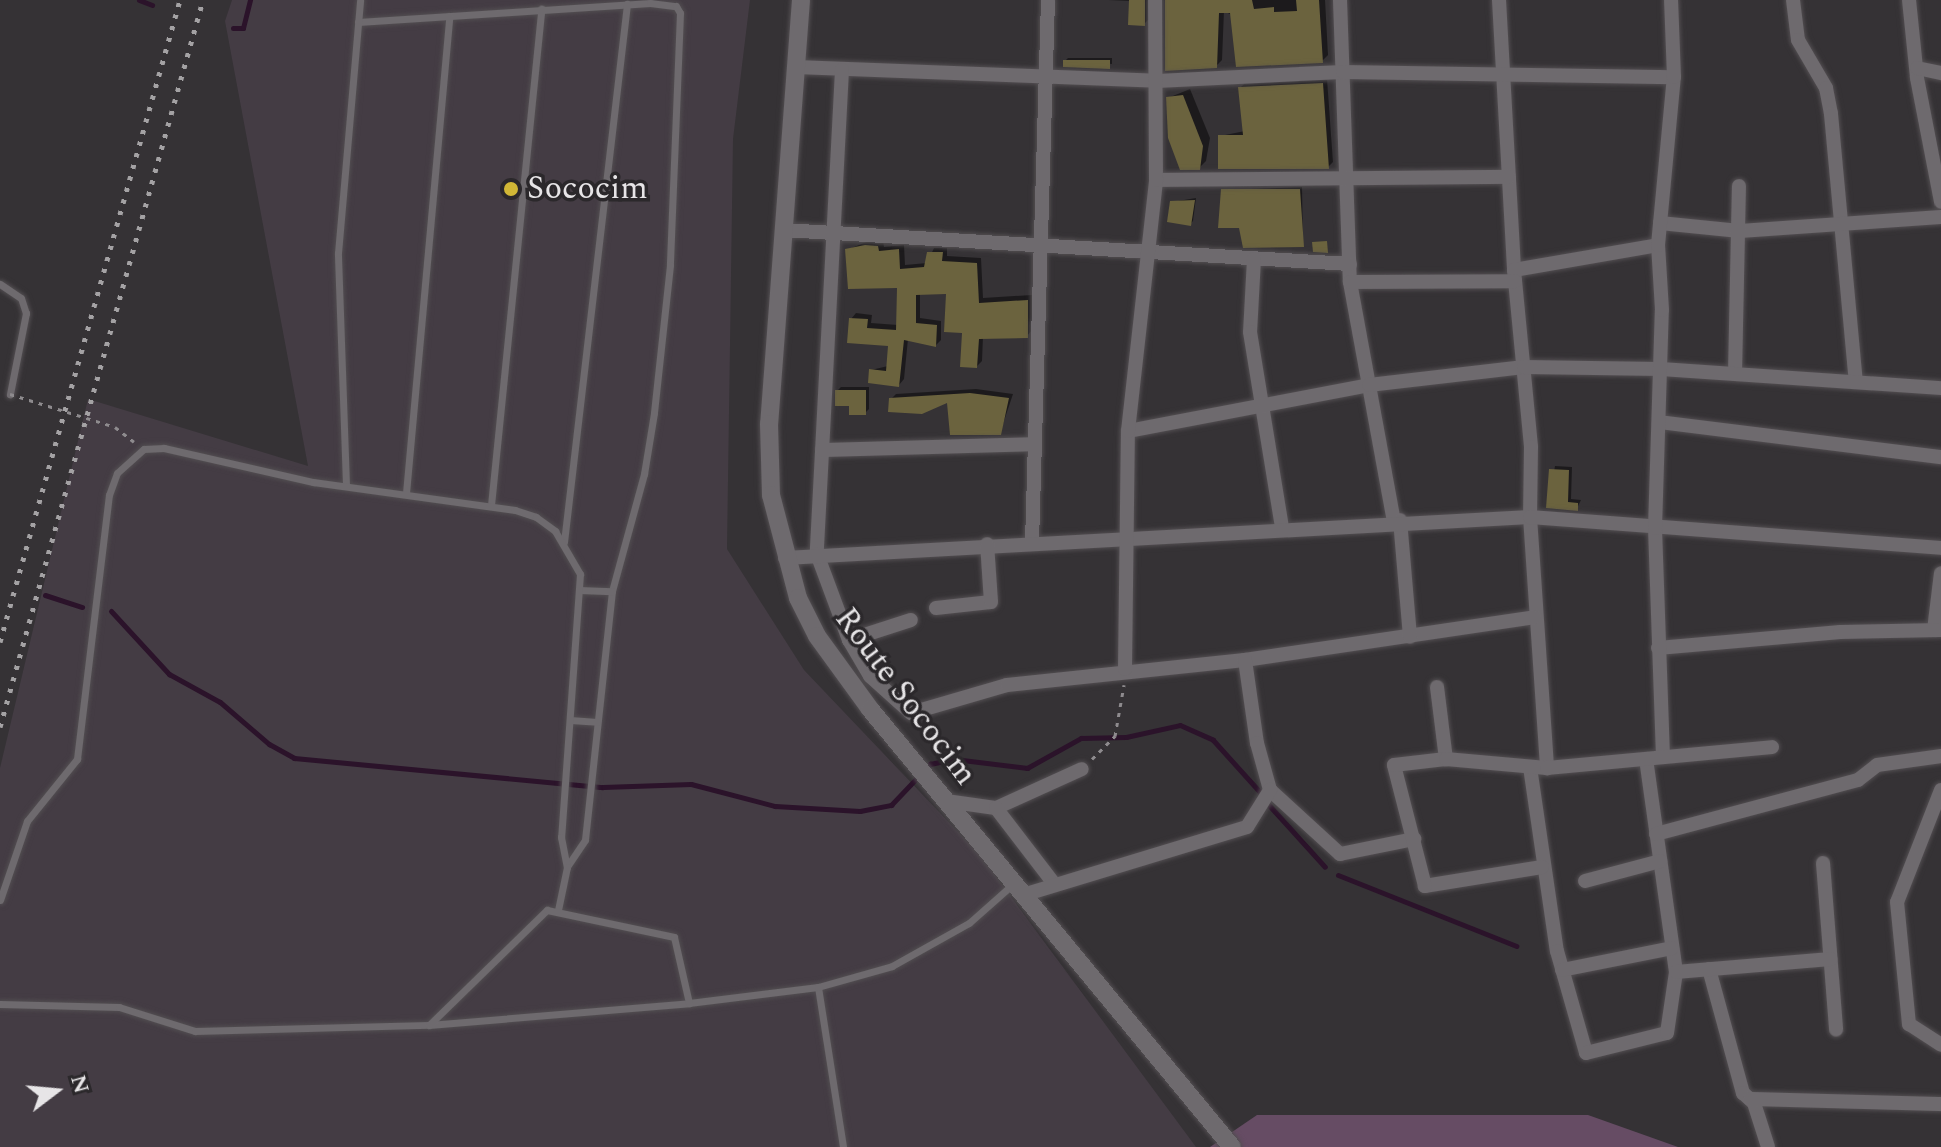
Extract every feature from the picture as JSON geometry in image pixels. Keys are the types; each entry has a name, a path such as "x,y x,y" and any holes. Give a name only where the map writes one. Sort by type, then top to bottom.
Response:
{"street":[{"name":"Route Sococim","path":"801,0 769,424 771,495 785,558 817,636 915,763 1232,1147"},
{"path":"1032,542 1043,79 1048,0"},
{"path":"1125,669 1123,536 1128,431 1156,180 1155,0"},
{"path":"1340,0 1350,282 1397,521 1410,637"},
{"path":"1499,0 1514,276 1524,367 1535,617 1547,768"},
{"path":"1663,757 1655,528 1661,369 1658,245 1674,77 1671,0"},
{"path":"1793,0 1798,40 1826,88 1845,227 1856,382"},
{"path":"1909,0 1917,68 1941,202"},
{"path":"796,67 1043,79 1157,81 1343,72 1504,72 1674,77"},
{"path":"1917,68 1941,73"},
{"path":"842,70 817,554 849,640 870,676 915,714 1007,685 1125,669 1245,660 1535,617"},
{"path":"1156,180 1347,182 1509,177"},
{"path":"1735,374 1739,186"},
{"path":"1660,223 1740,231 1845,227 1941,217"},
{"path":"784,230 1350,264"},
{"path":"1350,282 1514,276 1658,245"},
{"path":"1254,259 1250,332 1282,528"},
{"path":"1128,431 1369,385 1524,367 1661,369 1941,388"},
{"path":"1659,422 1941,457"},
{"path":"822,450 1034,444"},
{"path":"785,558 1123,536 1530,517 1941,548"},
{"path":"936,608 991,602 987,544"},
{"path":"1658,648 1840,632 1938,630 1941,573"},
{"path":"849,640 911,620"},
{"path":"1245,660 1257,743 1270,790 1340,854 1414,839"},
{"path":"1437,687 1446,759"},
{"path":"1542,867 1425,886 1394,765 1446,759 1547,768 1772,747"},
{"path":"1656,834 1858,780 1877,765 1941,756"},
{"path":"1530,767 1542,867 1562,970 1586,1053 1666,1035 1676,972 1646,759"},
{"path":"946,801 996,808 1082,769"},
{"path":"1019,889 1055,885 1247,827 1270,790"},
{"path":"1941,790 1897,902 1909,1024 1941,1045"},
{"path":"996,808 1055,885"},
{"path":"1585,881 1660,861"},
{"path":"1823,863 1836,1029"},
{"path":"1562,970 1672,948"},
{"path":"1676,972 1830,959"},
{"path":"1709,969 1743,1093 1750,1099 1768,1147"},
{"path":"1750,1099 1941,1104"}],"lane":[{"path":"346,485 338,253 360,0"},
{"path":"358,22 667,2 678,8 680,16 670,265 644,474 612,591 585,840 567,867 558,910"},
{"path":"564,542 627,4"},
{"path":"491,505 541,9"},
{"path":"406,493 449,16"},
{"path":"0,284 21,298 26,313 10,394"},
{"path":"0,900 27,821 77,759 109,495 117,473 144,449 164,448 346,485 491,505 536,517 564,542 577,561 579,590 561,837 567,867"},
{"path":"579,590 612,591"},
{"path":"570,720 597,722"},
{"path":"0,1004 119,1007 195,1031 429,1025 689,1003 818,987 892,966 926,950 1019,889"},
{"path":"429,1025 539,914 558,910 674,937 689,1003"},
{"path":"818,987 843,1147"}],"path":[{"path":"10,394 115,427 144,449"},
{"path":"1082,769 1115,736 1125,669"}],"shaded area":[{"path":"232,0 750,0 733,139 727,549 804,670 980,855 1196,1147 0,1147 0,768 88,399 308,466 225,21"},
{"path":"1257,1115 1588,1115 1678,1147 1210,1147"}],"building":[{"path":"1129,0 1145,0 1145,26 1128,25"},
{"path":"1165,0 1252,0 1254,9 1274,7 1274,12 1297,11 1296,0 1319,0 1323,63 1236,67 1230,13 1219,13 1217,68 1165,71"},
{"path":"1063,60 1110,60 1110,69 1063,67"},
{"path":"1323,83 1329,169 1218,169 1218,135 1243,135 1238,87"},
{"path":"1183,95 1203,146 1200,170 1180,170 1168,138 1166,97"},
{"path":"1221,189 1300,189 1304,247 1243,248 1239,228 1218,228"},
{"path":"1195,200 1191,226 1167,222 1170,201"},
{"path":"1327,241 1328,253 1313,252 1312,242"},
{"path":"878,246 879,251 899,249 900,269 924,267 927,252 943,252 942,261 977,263 979,303 1028,300 1028,338 979,339 977,368 960,367 962,333 944,332 946,294 916,295 916,323 937,325 936,347 904,340 899,387 868,383 869,369 886,371 888,346 847,343 849,318 868,319 867,328 896,330 897,288 848,289 845,249"},
{"path":"835,390 866,390 866,415 849,415 849,406 835,406"},
{"path":"970,393 1009,398 1001,435 950,435 947,403 922,414 888,412 889,398"},
{"path":"1549,469 1569,470 1568,502 1578,503 1578,511 1546,508"}],"waterway":[{"path":"139,0 152,5"},
{"path":"233,28 243,28 250,0"},
{"path":"45,595 82,607"},
{"path":"111,611 169,674 220,702 269,744 294,758 603,787 691,784 775,806 860,811 891,805 930,764 954,759 1027,768 1081,738 1126,737 1180,725 1213,740 1259,791"},
{"path":"1267,803 1325,867"},
{"path":"1338,875 1516,946"}],"railway":[{"path":"0,642 180,0"},
{"path":"0,727 203,0"}],"place":[{"name":"Sococim","path":"511,189"}]}
